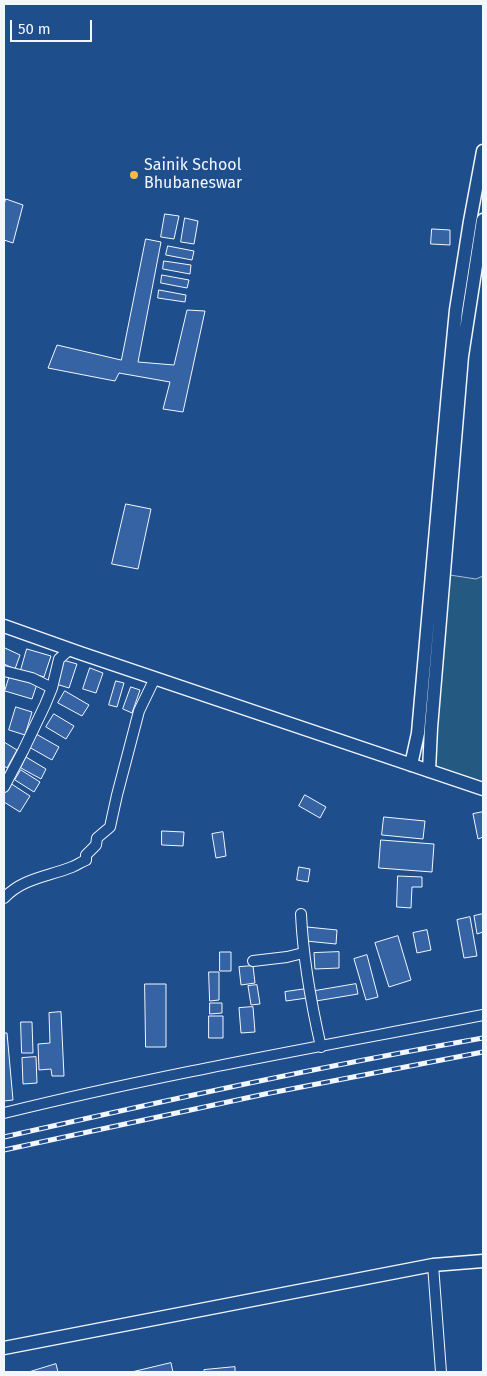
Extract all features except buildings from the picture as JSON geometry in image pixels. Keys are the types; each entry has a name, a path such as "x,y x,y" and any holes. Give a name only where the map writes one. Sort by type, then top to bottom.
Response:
{"street":[{"path":"411,765 418,734 456,310 483,151"},
{"path":"429,771 462,356 483,220"},
{"path":"4,626 69,650 483,789"},
{"path":"4,787 52,688 59,659 69,650"},
{"path":"4,671 32,678 52,688"},
{"path":"4,898 21,884 86,860 86,855 96,845 97,838 110,827 139,711 155,678"},
{"path":"301,914 303,953 321,1047"},
{"path":"253,961 303,953"},
{"path":"4,1113 60,1099 483,1015"},
{"path":"4,1348 433,1265 483,1261"},
{"path":"433,1265 441,1372"}],"shaded area":[{"path":"443,574 476,579 483,576 483,786 425,765"}],"railway":[{"path":"4,1137 243,1084 483,1038"},
{"path":"4,1150 265,1094 483,1052"}],"place":[{"name":"Sainik School Bhubaneswar","path":"134,175"}]}
